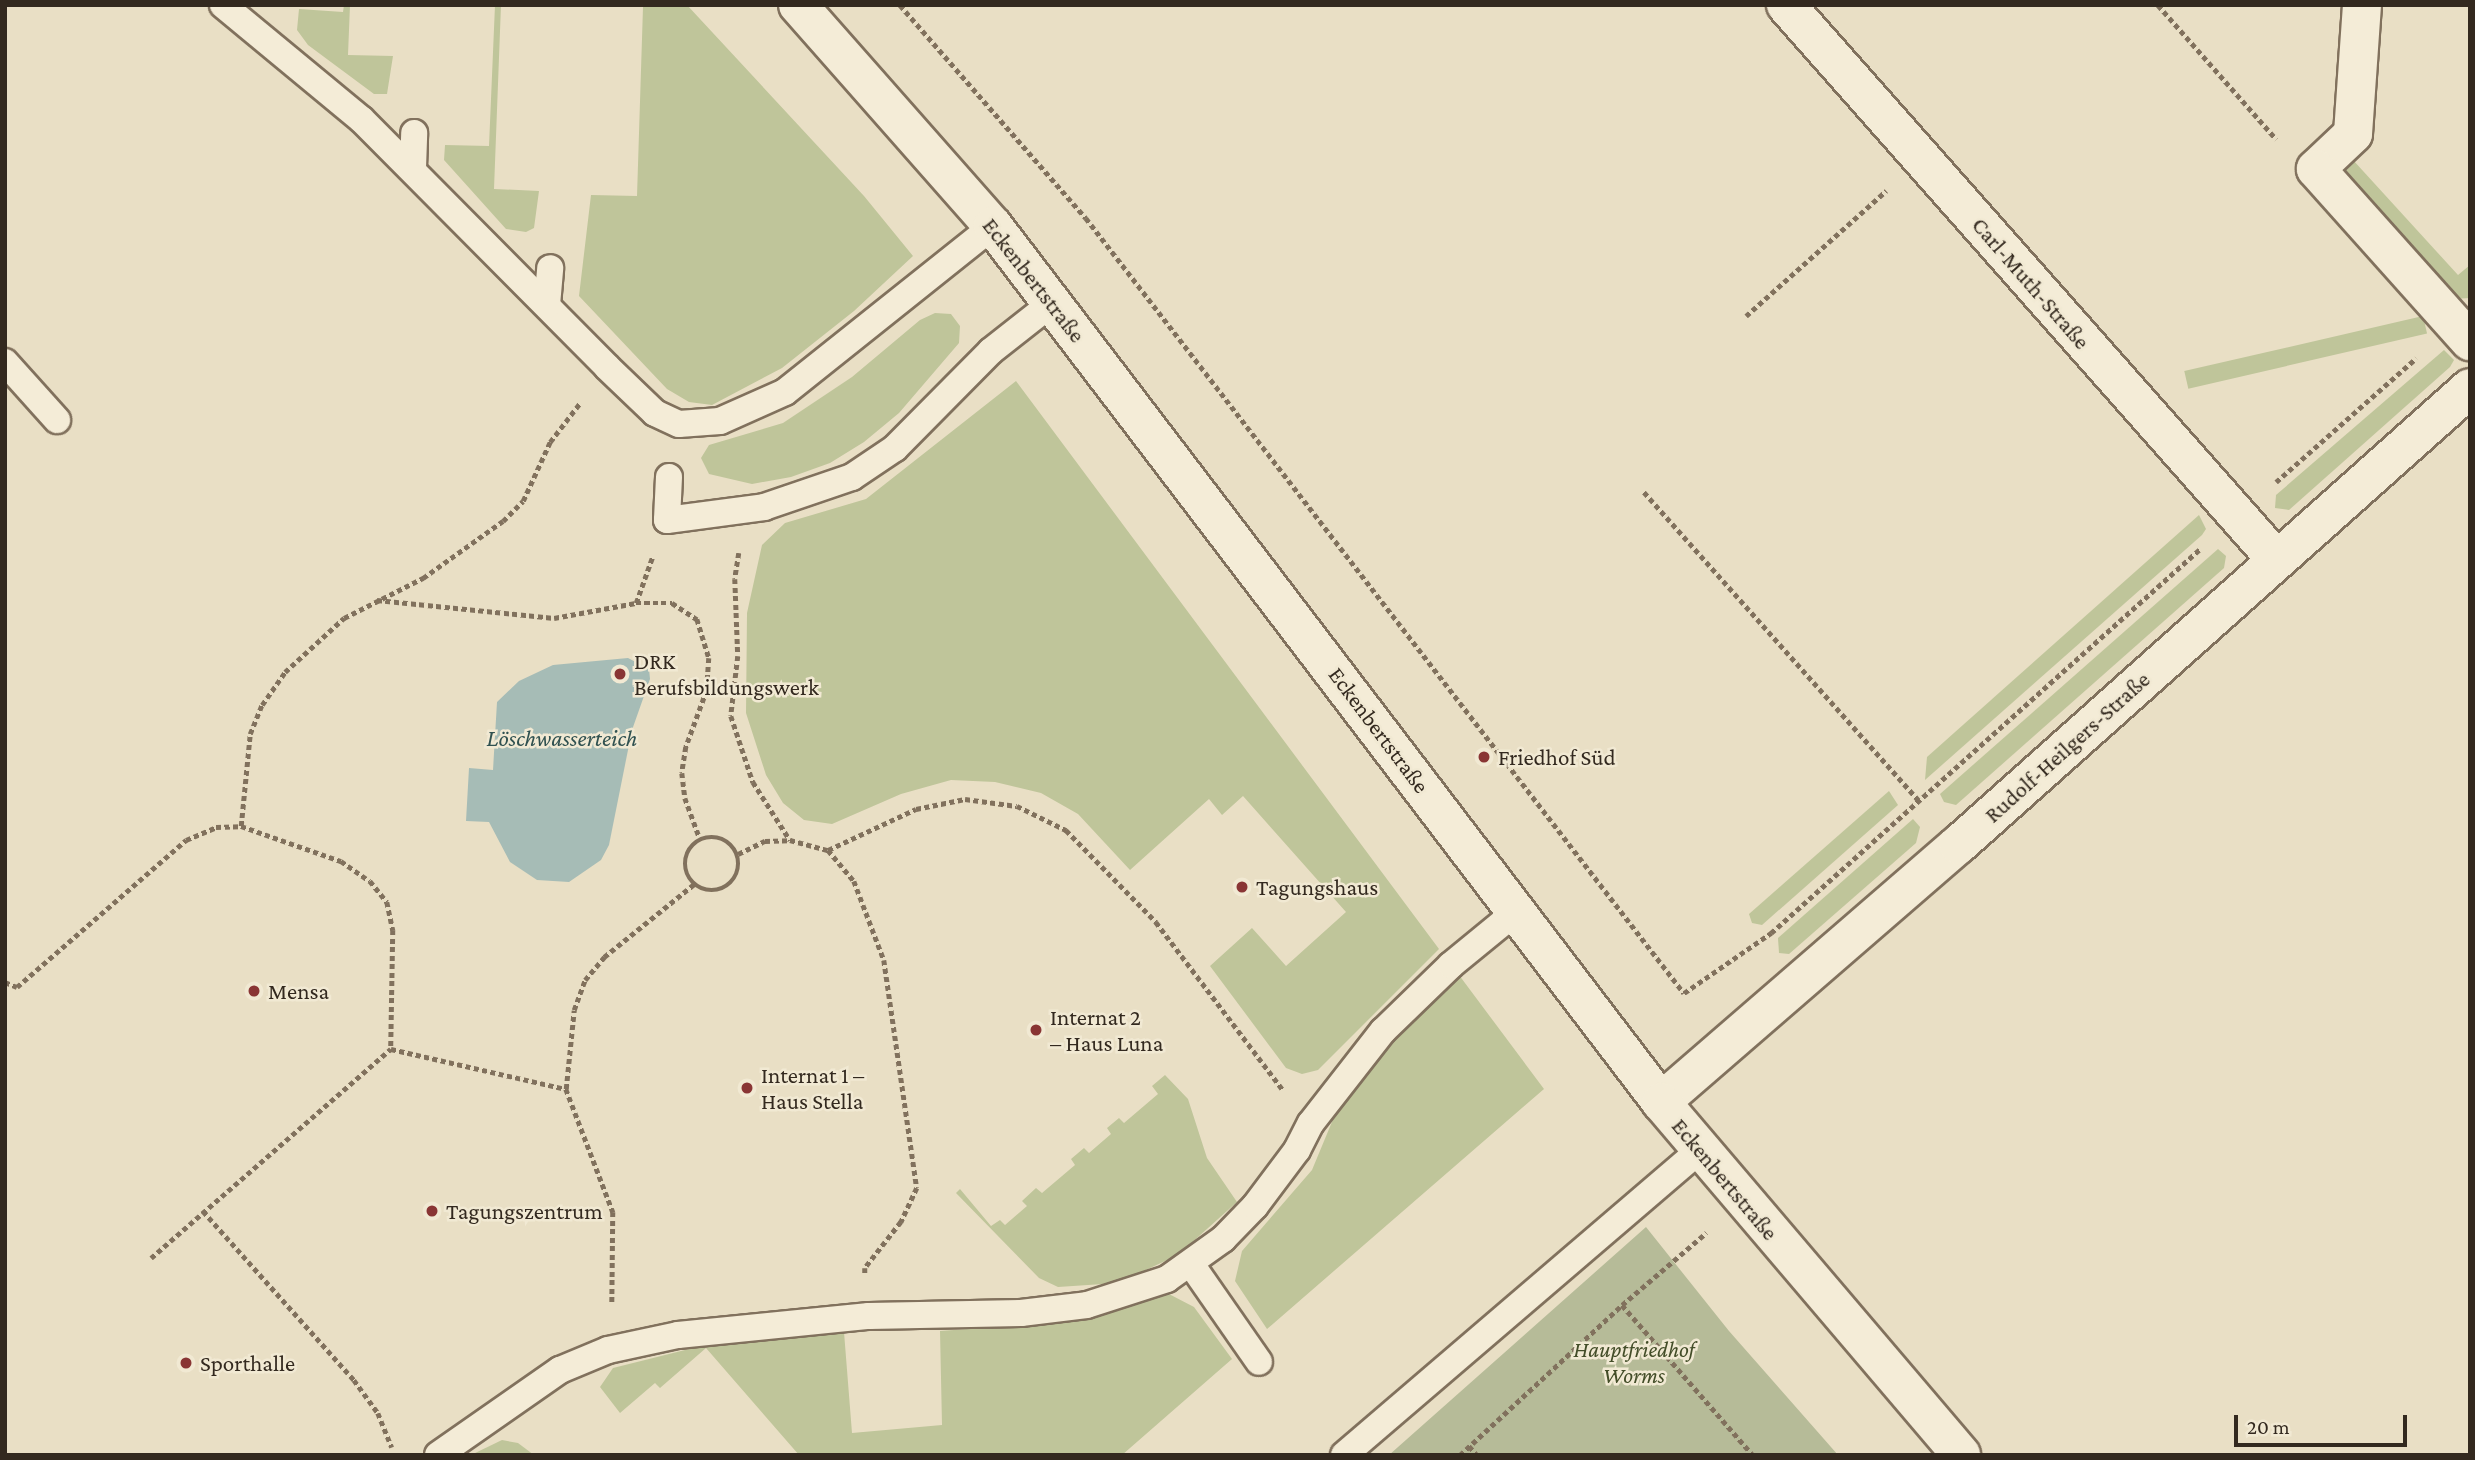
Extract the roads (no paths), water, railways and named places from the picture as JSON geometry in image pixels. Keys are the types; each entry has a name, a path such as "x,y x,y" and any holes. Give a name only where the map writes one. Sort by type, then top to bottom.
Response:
{"street":[{"name":"Eckenbertstraße","path":"797,5 993,226 1661,1102 1742,1201 1961,1455"},
{"name":"Carl-Muth-Straße","path":"1786,5 2276,559"},
{"path":"2362,5 2353,134 2316,169 2462,333"},
{"name":"Rudolf-Heilgers-Straße","path":"1661,1102 1958,845 2470,388"}],"lane":[{"path":"223,5 269,27 413,168 607,367 655,413 679,424 720,421 785,392 993,226"},
{"path":"413,168 414,133"},
{"path":"547,305 550,268"},
{"path":"668,477 667,520 764,507 852,477 895,448 991,351 1052,303"},
{"path":"5,362 57,420"},
{"path":"438,1455 560,1370 608,1350 678,1335 869,1317 1021,1313 1087,1305 1142,1290 1191,1264 1255,1206 1297,1150 1311,1123 1383,1031 1451,965 1517,911"},
{"path":"1344,1455 1700,1150"},
{"path":"1191,1264 1259,1362"}],"water":[{"name":"Löschwasserteich","path":"628,658 649,669 650,679 632,730 609,845 601,860 569,882 537,880 510,862 489,822 466,821 469,768 493,770 497,702 519,681 553,665"}],"place":[{"name":"DRK Berufsbildungswerk","path":"620,674"},
{"name":"Friedhof Süd","path":"1484,757"},
{"name":"Tagungshaus","path":"1242,887"},
{"name":"Mensa","path":"254,991"},
{"name":"Internat 2 – Haus Luna","path":"1036,1030"},
{"name":"Internat 1 – Haus Stella","path":"747,1088"},
{"name":"Tagungszentrum","path":"432,1211"},
{"name":"Sporthalle","path":"186,1363"}],"park label":[{"name":"Hauptfriedhof Worms","path":"1634,1362"}]}
